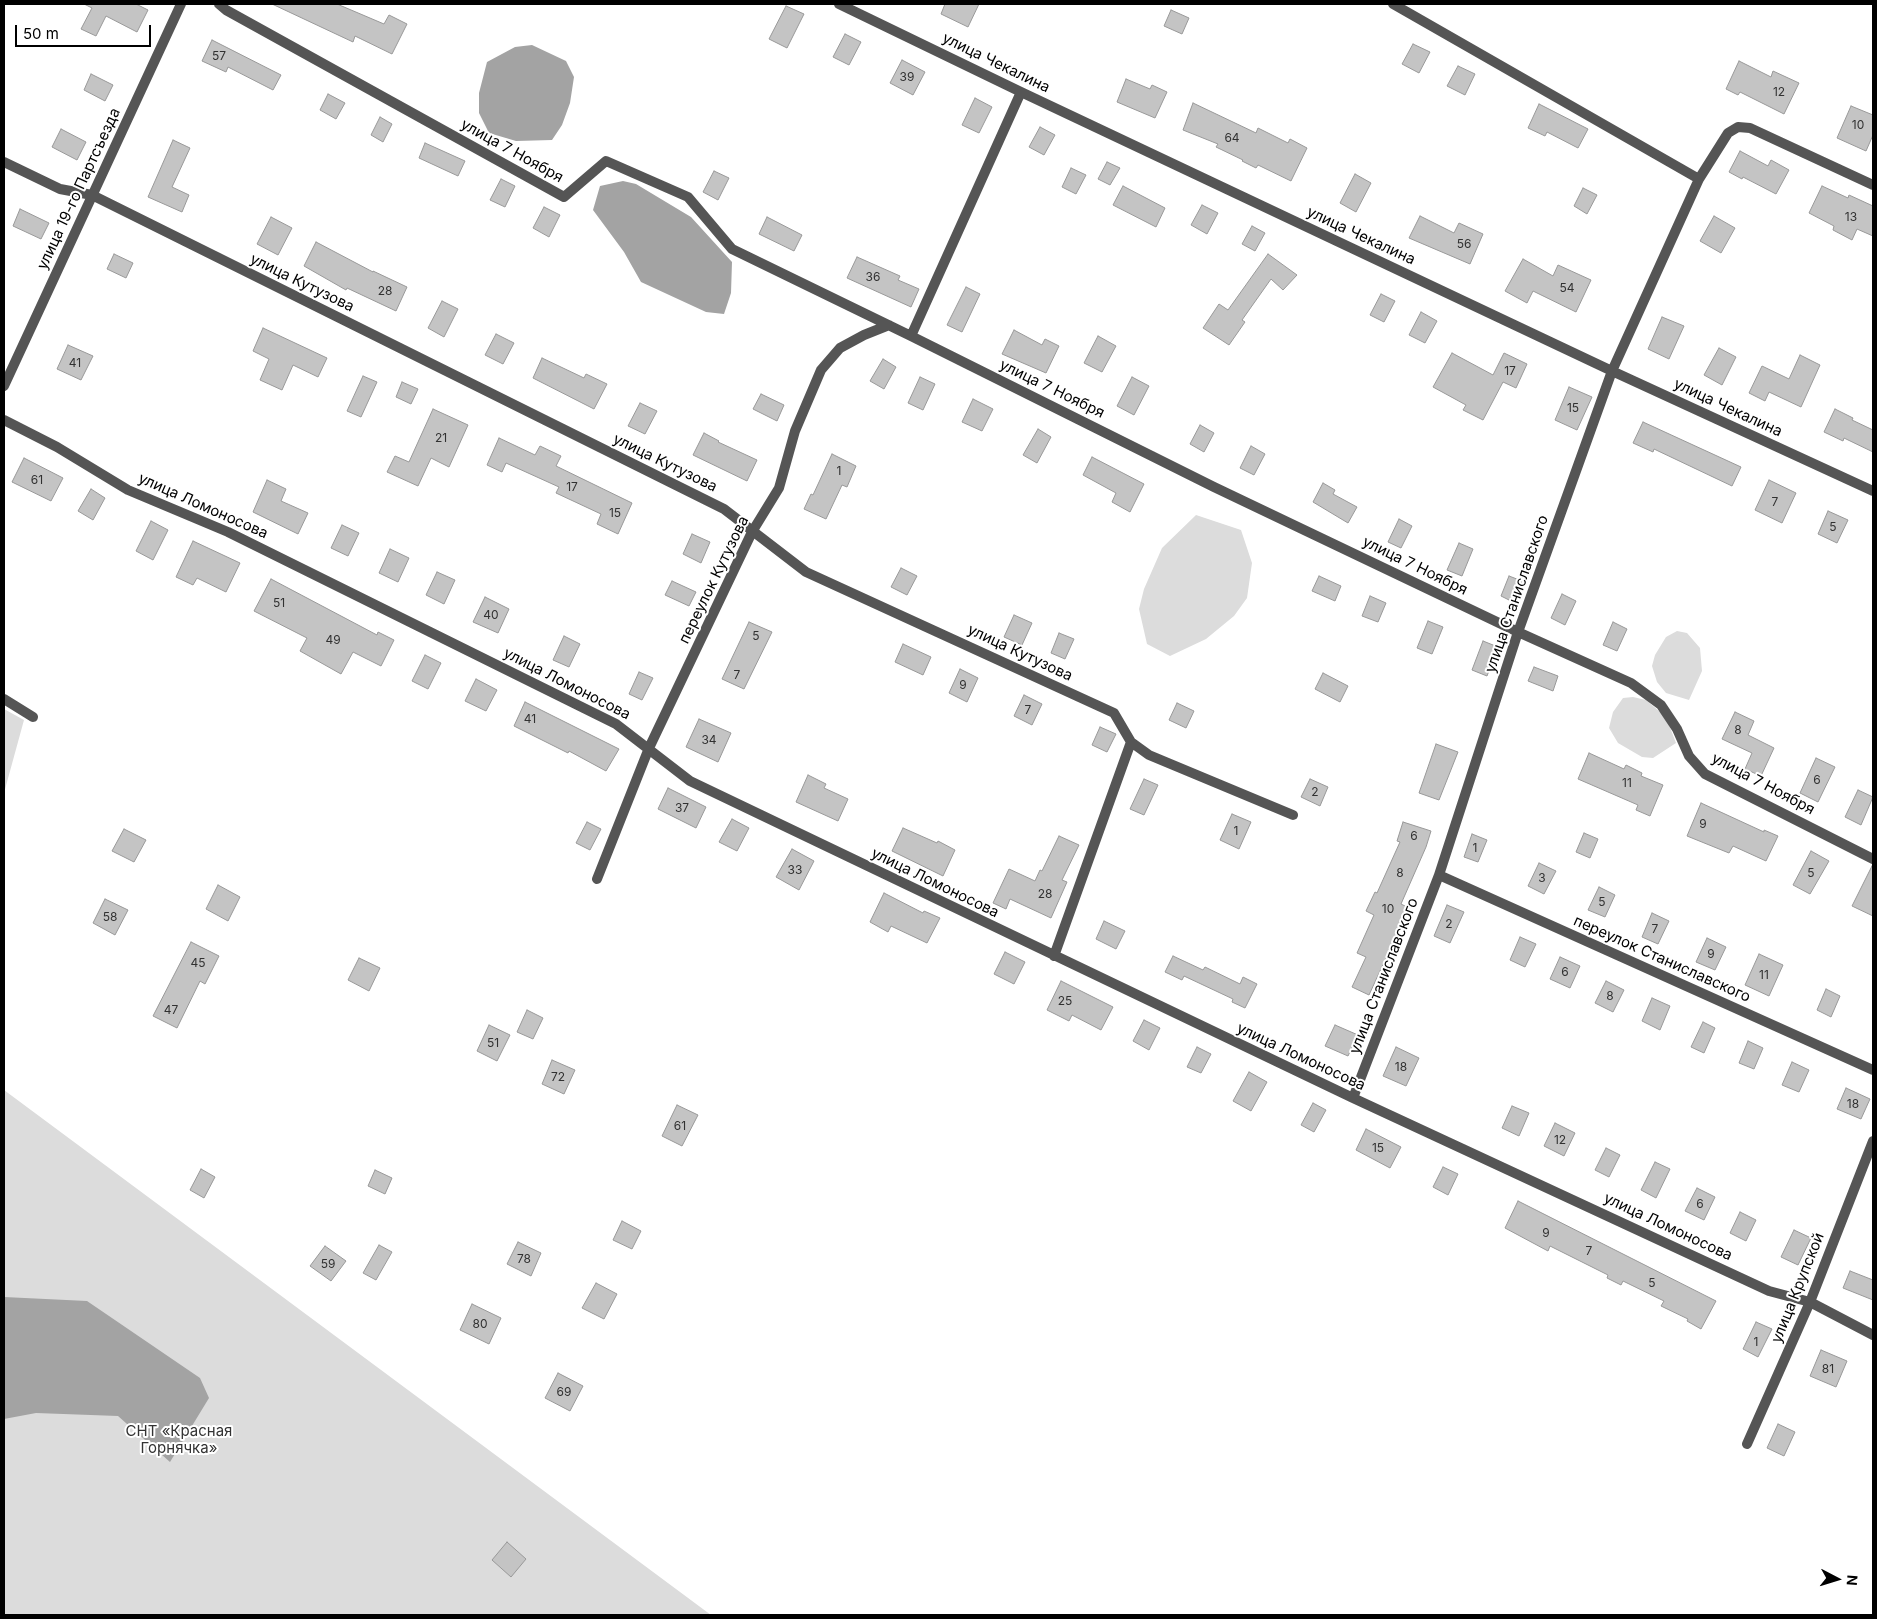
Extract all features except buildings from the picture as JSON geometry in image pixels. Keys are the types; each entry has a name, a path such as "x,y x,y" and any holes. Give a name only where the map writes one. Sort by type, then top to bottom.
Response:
{"street":[{"name":"улица 19-го Партсъезда","path":"4,386 181,4"},
{"name":"улица 7 Ноября","path":"219,4 235,15 564,197 606,161 688,197 732,249 1214,487 1518,632 1631,683 1661,705 1677,729 1689,756 1705,774 1873,858"},
{"name":"улица Чекалина","path":"839,4 1612,371 1873,491"},
{"path":"1393,4 1699,179"},
{"path":"911,336 1021,92"},
{"name":"улица Станиславского","path":"1353,1098 1439,875 1518,632 1612,371 1699,179 1728,133 1738,127 1750,128 1873,184"},
{"name":"улица Кутузова","path":"4,162 60,189 92,195 724,509 806,572 1114,713 1131,742 1149,755 1293,816"},
{"name":"переулок Кутузова","path":"597,880 649,748 752,532 779,488 795,431 821,370 840,348 864,335 889,325"},
{"name":"улица Ломоносова","path":"4,420 57,447 128,490 228,532 616,724 690,782 1353,1098 1769,1291 1810,1302 1873,1335"},
{"path":"4,699 34,717"},
{"path":"1054,956 1131,742"},
{"name":"переулок Станиславского","path":"1439,875 1873,1070"},
{"name":"улица Крупской","path":"1747,1444 1810,1302 1873,1141"}],"green space":[{"path":"1196,515 1241,530 1252,563 1247,598 1234,616 1206,639 1170,656 1147,644 1139,609 1144,589 1162,548"},
{"path":"1677,631 1687,633 1700,648 1702,671 1689,700 1666,693 1657,682 1652,666 1655,655 1666,637"},
{"path":"1633,697 1646,700 1666,717 1676,743 1653,758 1642,757 1618,743 1609,728 1613,712 1623,698"},
{"path":"4,709 24,720 4,793"},
{"name":"СНТ «Красная Горнячка»","path":"4,1090 711,1615 4,1615"}],"shaded area":[{"path":"532,45 566,61 574,77 570,103 562,125 552,140 516,141 489,133 479,113 479,93 487,62 515,47"},
{"path":"623,181 636,184 691,217 732,262 731,293 724,314 706,312 641,282 624,252 593,210 600,186"},
{"path":"4,1297 87,1301 200,1378 209,1398 170,1462 118,1416 36,1413 4,1419"}]}
